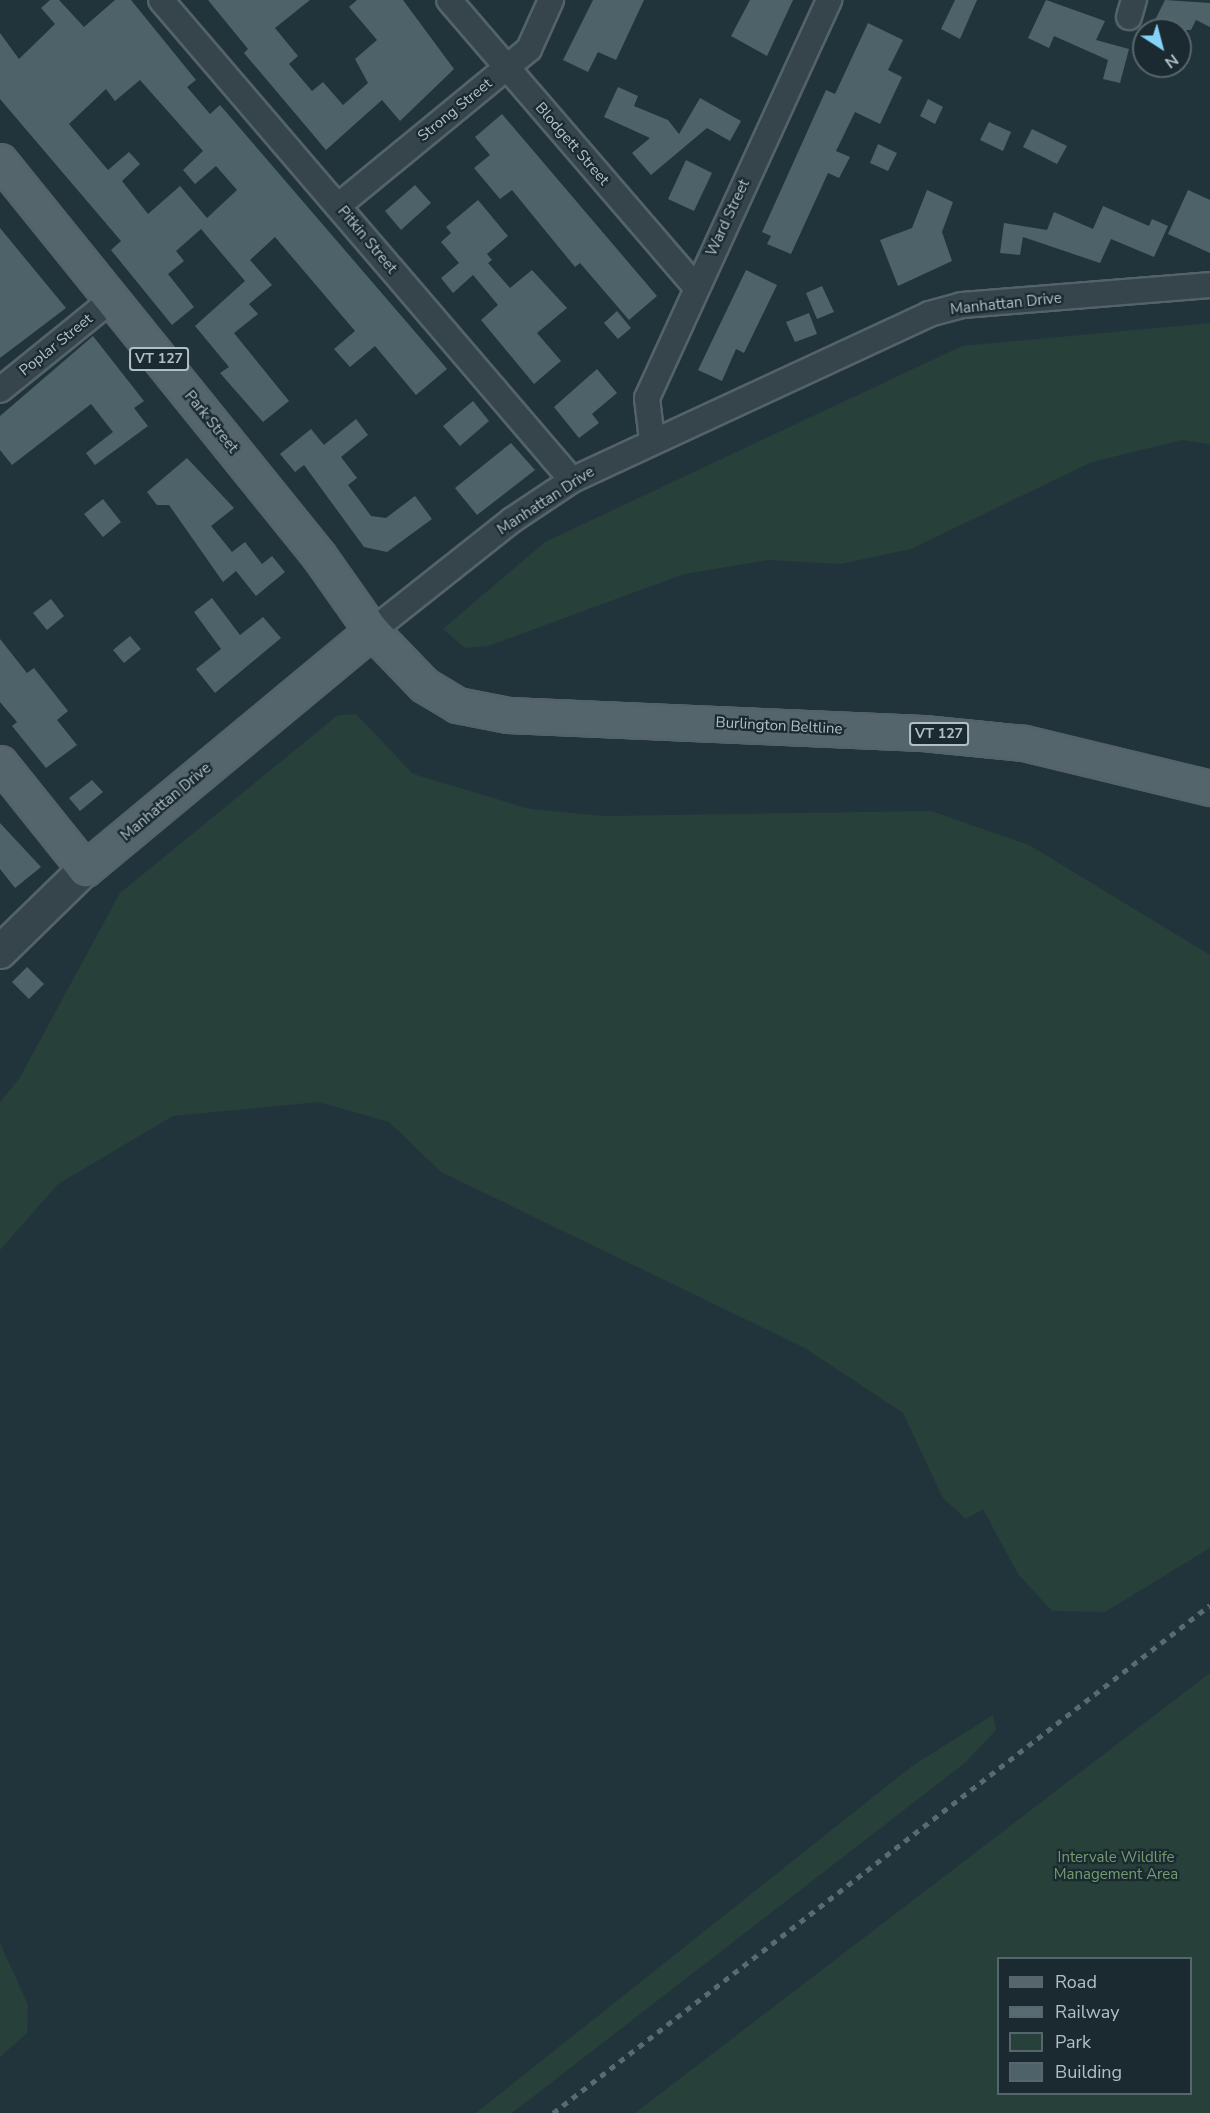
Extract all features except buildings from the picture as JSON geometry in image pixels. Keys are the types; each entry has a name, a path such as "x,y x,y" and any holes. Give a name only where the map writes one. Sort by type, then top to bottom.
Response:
{"main road":[{"name":"Park Street","path":"0,161 320,556 372,631"},
{"name":"Burlington Beltline","path":"372,631 424,685 481,712 968,737 1087,754 1210,788"},
{"name":"Manhattan Drive","path":"85,869 372,631"},
{"path":"0,763 85,869"}],"street":[{"name":"Pitkin Street","path":"161,0 572,480"},
{"name":"Blodgett Street","path":"449,0 696,287"},
{"name":"Strong Street","path":"338,206 529,49 551,0"},
{"name":"Ward Street","path":"651,440 647,398 829,0"},
{"name":"Manhattan Drive","path":"372,631 512,519 572,480 651,440 929,314 962,305 1210,285"},
{"name":"Poplar Street","path":"0,390 111,300"},
{"name":"Manhattan Drive","path":"0,952 85,869"}],"green space":[{"path":"1210,323 1210,444 1182,440 1092,462 911,549 840,564 768,560 684,574 488,646 465,648 443,629 545,542 962,346"},
{"path":"356,714 413,774 530,809 604,816 931,811 1029,845 1210,955 1210,1548 1105,1612 1052,1611 1018,1574 983,1509 966,1519 943,1498 903,1413 805,1348 441,1172 389,1122 319,1102 173,1116 58,1184 0,1250 0,1102 19,1079 120,893 338,715"},
{"name":"Intervale Wildlife Management Area","path":"1210,1673 1210,2113 635,2113"},
{"path":"993,1715 996,1730 966,1762 512,2113 476,2113 912,1766"},
{"path":"0,1943 28,2005 27,2033 0,2057"}],"railway":[{"path":"553,2113 1210,1605"}]}
